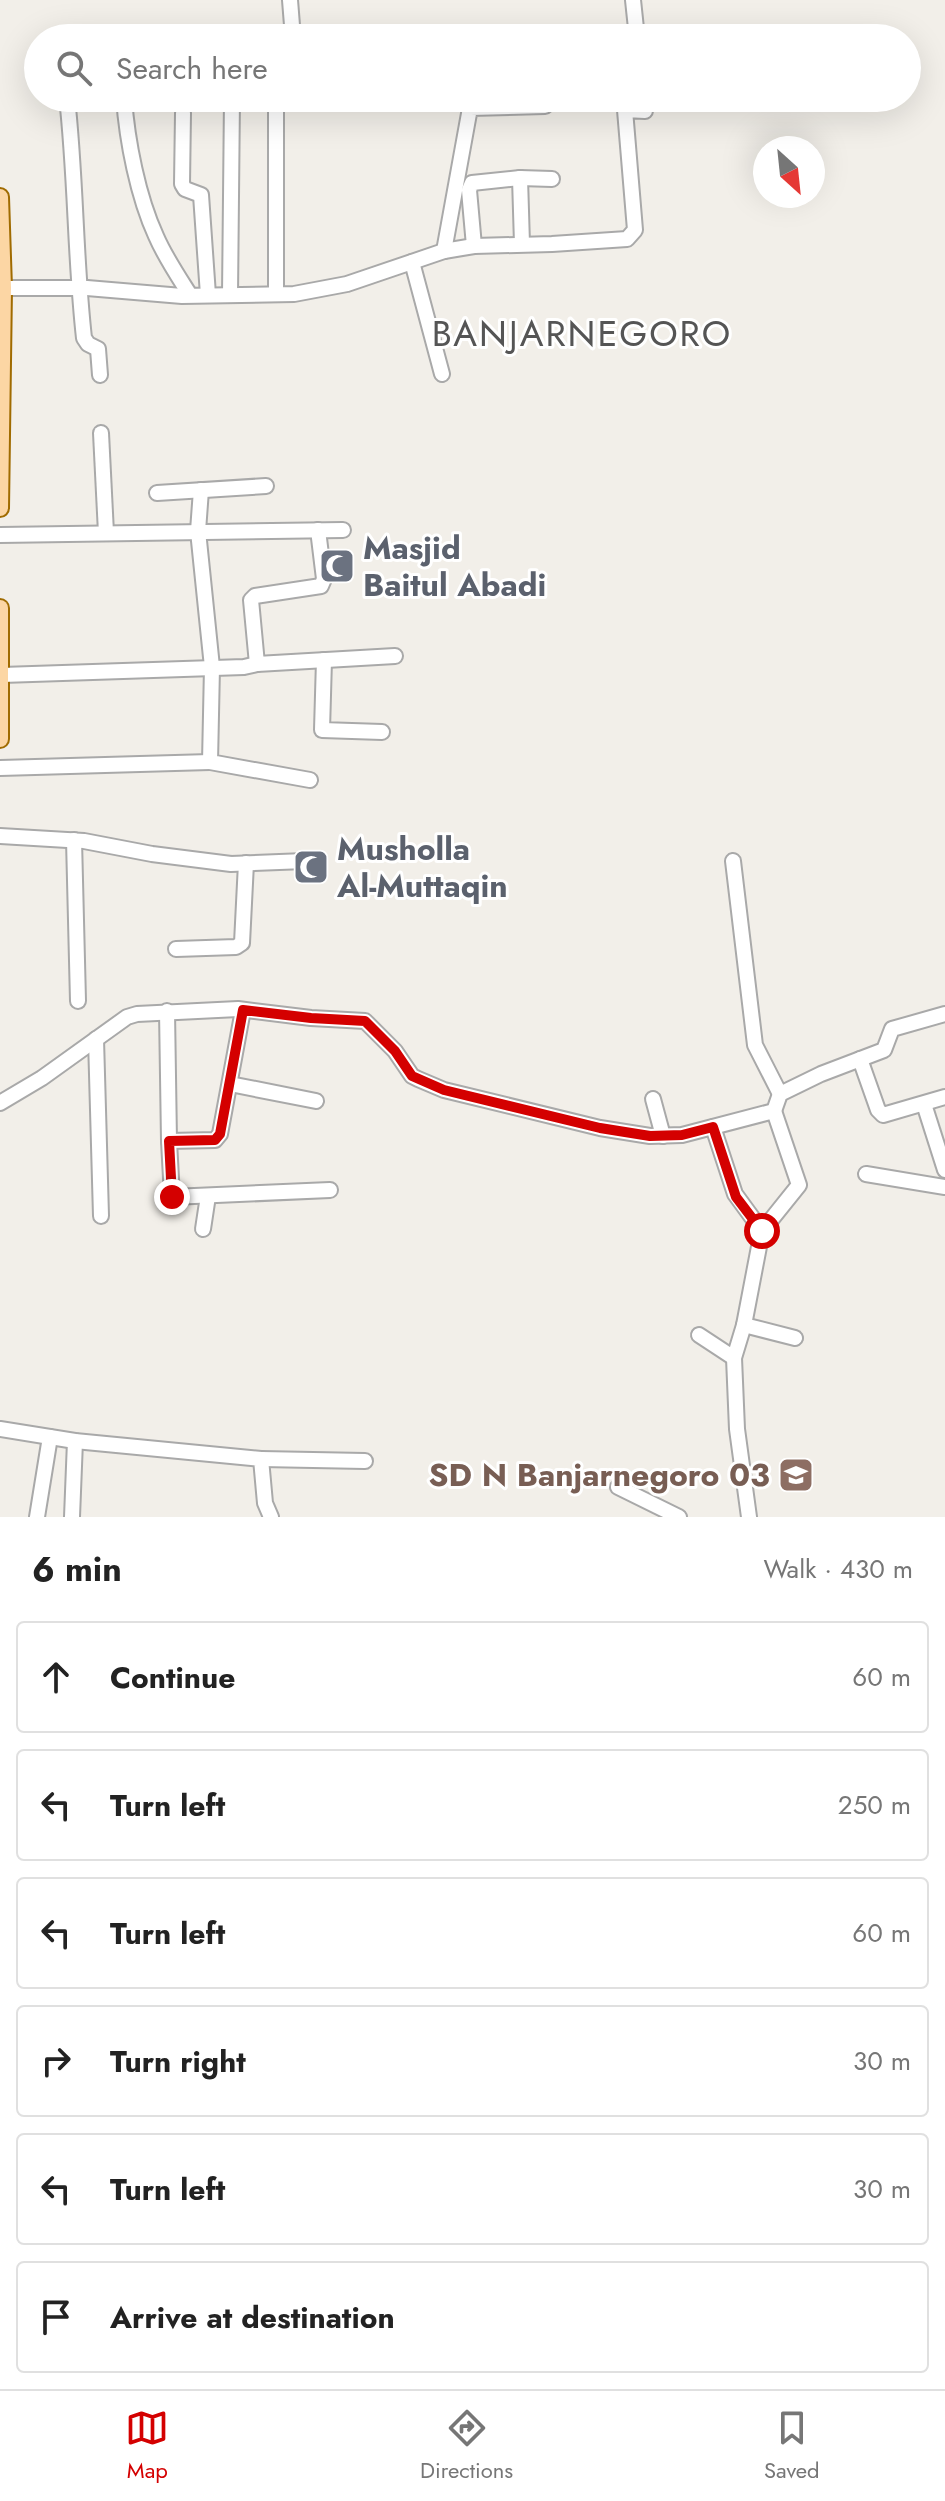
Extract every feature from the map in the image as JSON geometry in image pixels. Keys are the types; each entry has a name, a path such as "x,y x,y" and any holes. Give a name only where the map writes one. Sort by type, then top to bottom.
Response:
{"main road":[{"path":"0,197 3,288 0,508"},
{"path":"0,608 0,739"}],"street":[{"path":"290,0 292,24"},
{"path":"633,0 636,24"},
{"path":"69,112 84,338 98,349 100,375"},
{"path":"125,112 137,178 155,236 190,295"},
{"path":"230,295 232,112"},
{"path":"276,112 276,294"},
{"path":"444,251 469,112"},
{"path":"3,288 79,288 190,295 294,294 347,284 444,251 474,246 552,244 631,237 635,230 625,112"},
{"path":"183,113 182,184 185,189 201,195 208,295"},
{"path":"520,178 522,244"},
{"path":"474,246 469,190 472,183 520,178 552,179"},
{"path":"412,262 442,374"},
{"path":"101,433 106,533"},
{"path":"157,493 266,486"},
{"path":"201,490 198,531 212,667 210,762"},
{"path":"257,664 251,600 255,596 321,586 324,579 318,530"},
{"path":"0,535 343,530"},
{"path":"2,675 395,656"},
{"path":"324,660 322,730 382,732"},
{"path":"0,768 210,762 310,780"},
{"path":"0,836 74,840 231,864 305,861"},
{"path":"74,840 78,1001"},
{"path":"733,861 755,1045 780,1094"},
{"path":"176,949 236,947 242,943 246,863"},
{"path":"0,1103 42,1078 127,1017 167,1011 243,1010 365,1021 395,1051 412,1076 444,1090 600,1128 650,1136 682,1135 774,1111"},
{"path":"169,1141 215,1140 218,1137 243,1010"},
{"path":"167,1011 172,1197 330,1190"},
{"path":"749,1517 737,1429 734,1358 744,1325 762,1231 799,1185 774,1111 780,1094 821,1074 884,1050 892,1029 945,1014"},
{"path":"96,1039 101,1216"},
{"path":"860,1059 881,1114 945,1097"},
{"path":"230,1084 316,1101"},
{"path":"653,1099 663,1136"},
{"path":"924,1104 945,1170"},
{"path":"713,1127 736,1197 762,1231"},
{"path":"866,1174 945,1187"},
{"path":"203,1229 208,1196"},
{"path":"744,1325 795,1338"},
{"path":"699,1335 734,1358"},
{"path":"0,1429 75,1441 261,1459 365,1461"},
{"path":"37,1517 50,1437"},
{"path":"72,1517 75,1441"},
{"path":"261,1459 265,1503 271,1517"},
{"path":"618,1487 679,1517"}],"place":[{"name":"Masjid Baitul Abadi","path":"337,566"},
{"name":"Musholla Al-Muttaqin","path":"311,867"},
{"name":"SD N Banjarnegoro 03","path":"796,1475"}],"district":[{"name":"BANJARNEGORO","path":"582,333"}],"route":[{"path":"172,1197 169,1141 215,1140 220,1134 243,1010 365,1021 395,1051 412,1076 444,1090 600,1128 650,1136 682,1135 713,1127 736,1197 762,1231"}]}
